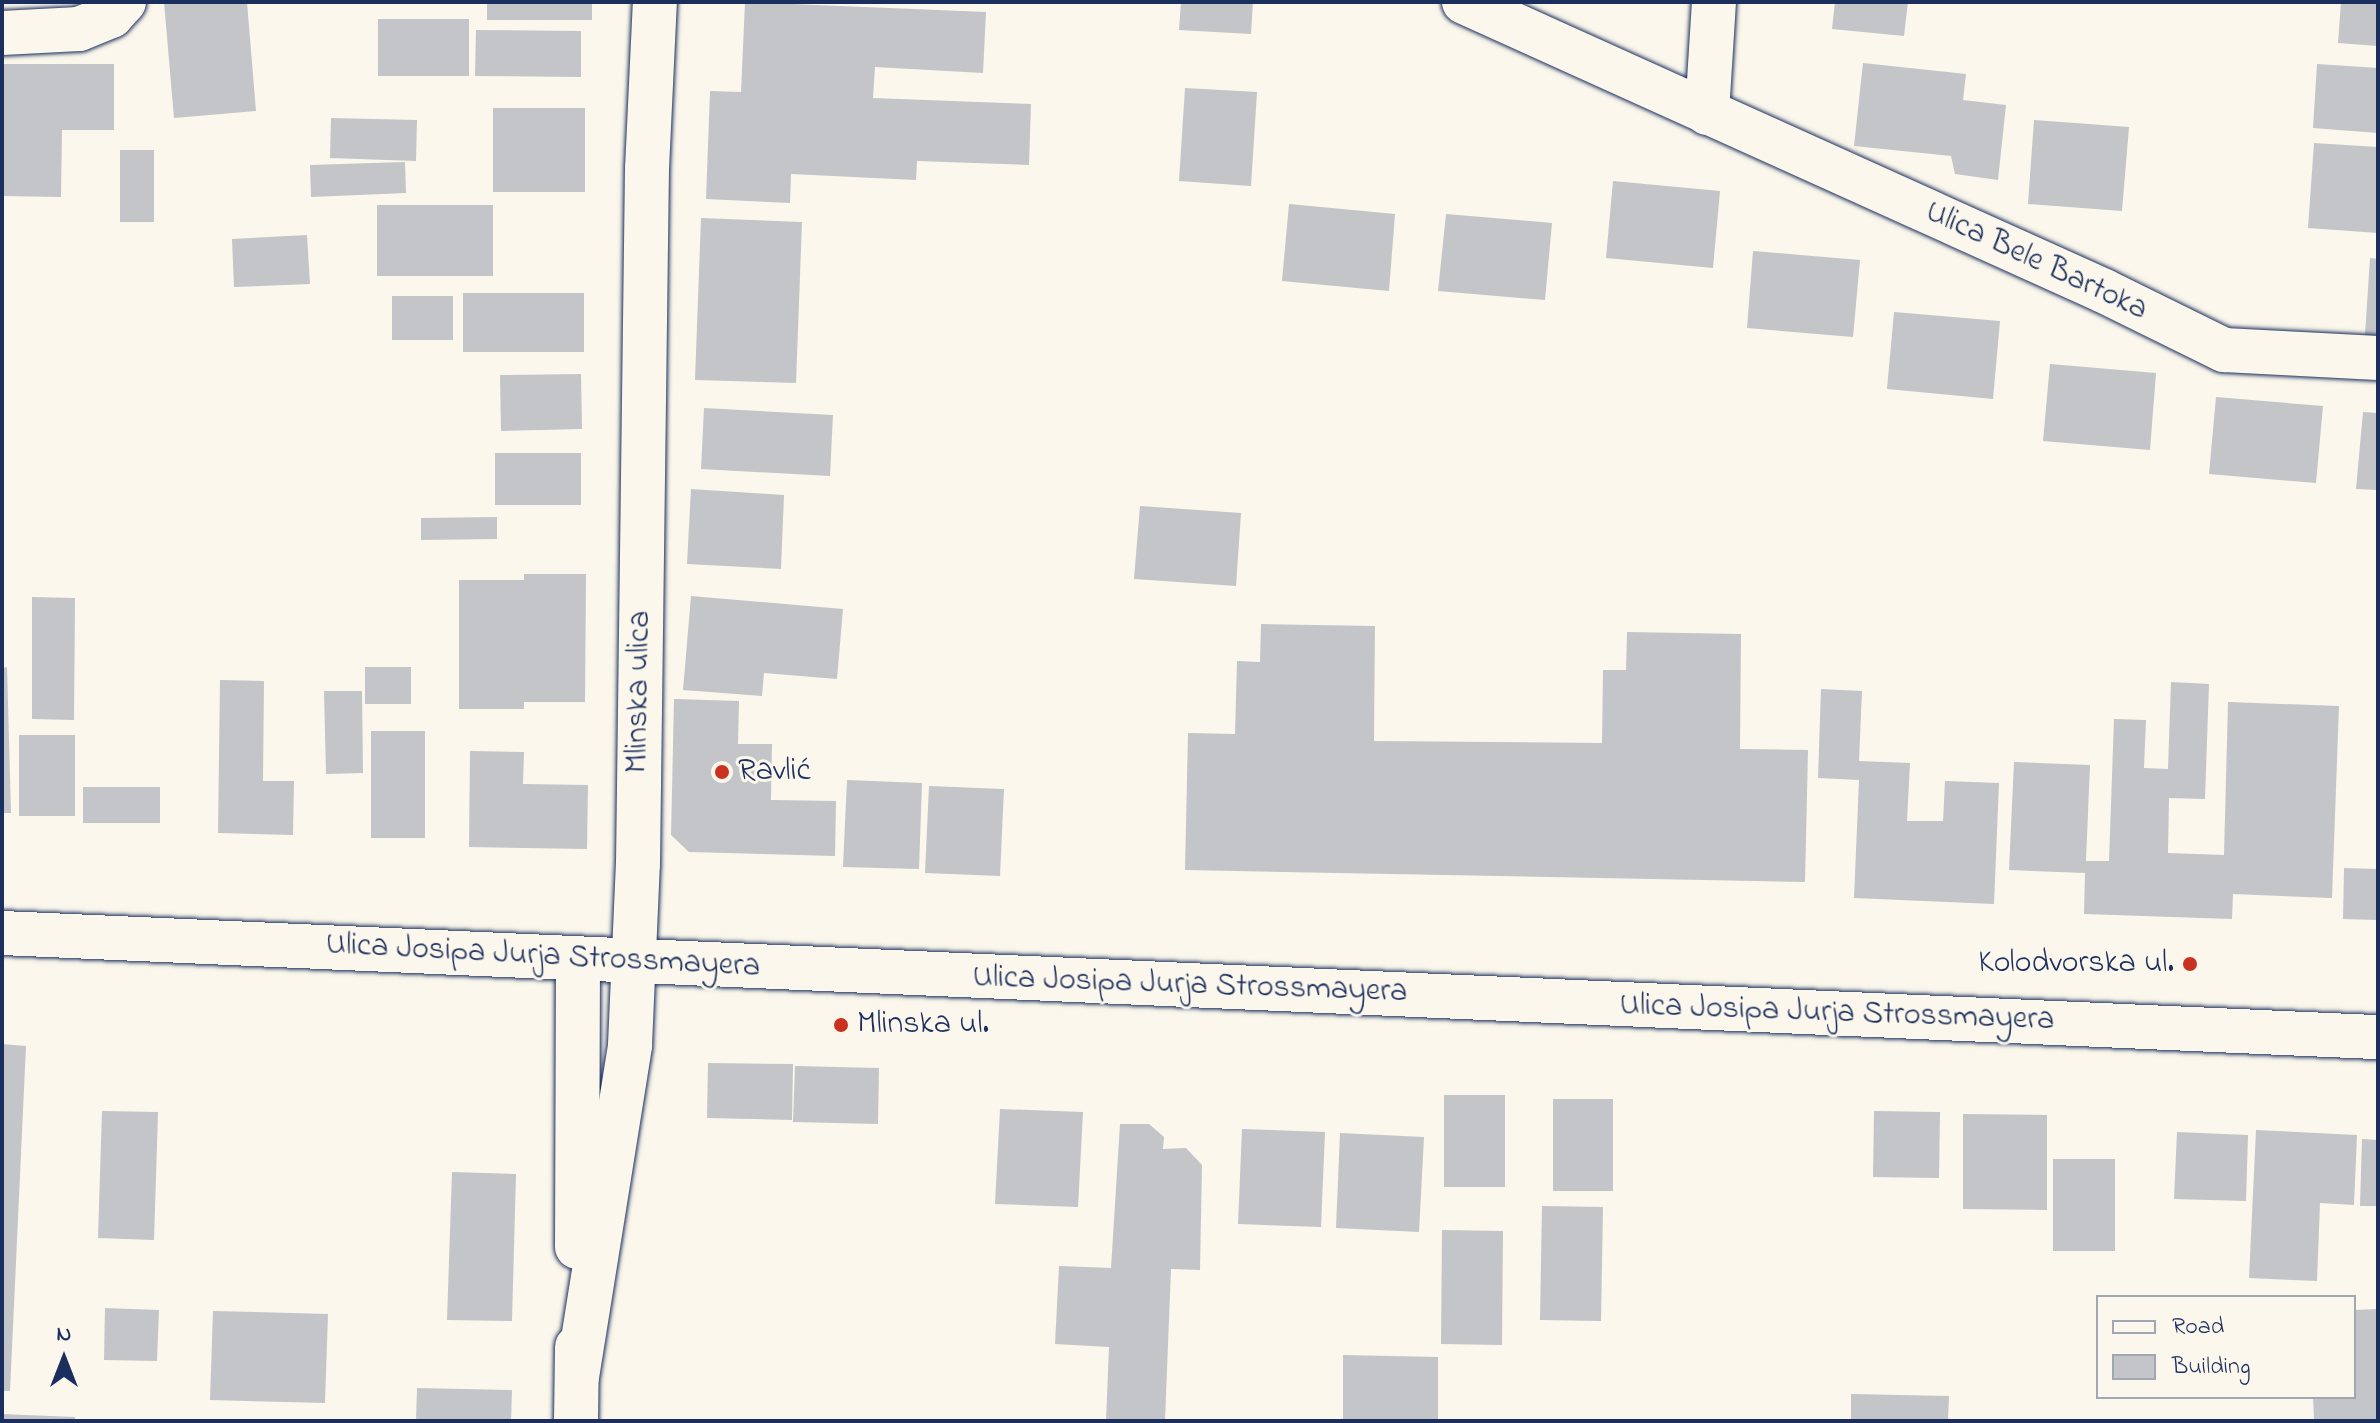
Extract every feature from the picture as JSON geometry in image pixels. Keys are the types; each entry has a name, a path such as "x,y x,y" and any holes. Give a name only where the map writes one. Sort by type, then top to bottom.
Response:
{"street":[{"path":"2,33 79,29 111,16 124,2"},
{"name":"Mlinska ulica","path":"577,1377 630,1045 647,169 655,2"},
{"name":"Ulica Bele Bartoka","path":"1464,2 2104,291 2224,350 2378,358"},
{"path":"1707,113 1714,2"},
{"name":"Ulica Josipa Jurja Strossmayera","path":"2,933 2378,1037"},
{"name":"Mlinska ulica","path":"576,1421 578,959"}],"building":[{"path":"164,2 247,2 256,111 174,118"},
{"path":"487,2 592,2 592,20 487,20"},
{"path":"745,2 986,12 983,73 875,67 873,98 1031,104 1029,165 917,161 916,180 791,174 790,203 706,199 710,91 741,92"},
{"path":"1181,2 1253,2 1251,34 1179,30"},
{"path":"1835,2 1908,2 1904,36 1832,29"},
{"path":"2341,2 2378,2 2378,46 2338,43"},
{"path":"378,19 469,19 469,76 378,76"},
{"path":"476,30 581,31 581,77 475,76"},
{"path":"1863,63 1966,74 1963,100 2006,105 1998,180 1955,174 1951,156 1854,146"},
{"path":"2,64 114,64 114,130 62,130 61,197 2,196"},
{"path":"2317,64 2378,68 2378,133 2313,128"},
{"path":"1185,88 1257,92 1251,186 1179,181"},
{"path":"493,108 585,108 585,192 493,192"},
{"path":"331,118 417,120 416,161 330,158"},
{"path":"2034,120 2129,127 2122,211 2028,204"},
{"path":"2314,143 2378,147 2378,233 2308,228"},
{"path":"120,150 154,150 154,222 120,222"},
{"path":"405,162 406,193 311,197 310,165"},
{"path":"1613,181 1720,191 1713,268 1606,258"},
{"path":"1289,204 1395,214 1389,291 1282,281"},
{"path":"377,205 493,205 493,276 377,276"},
{"path":"1446,214 1552,223 1545,300 1438,291"},
{"path":"701,218 802,222 796,383 695,380"},
{"path":"307,235 310,284 234,287 232,239"},
{"path":"1753,251 1860,260 1853,337 1747,328"},
{"path":"2370,258 2378,259 2378,336 2365,335"},
{"path":"463,293 584,293 584,352 463,352"},
{"path":"392,296 453,296 453,340 392,340"},
{"path":"1894,312 2000,321 1993,399 1887,389"},
{"path":"2050,364 2156,373 2150,450 2043,441"},
{"path":"581,374 582,429 501,431 500,375"},
{"path":"2216,397 2323,406 2316,483 2209,474"},
{"path":"704,408 833,415 830,476 701,469"},
{"path":"2363,412 2378,413 2378,490 2356,489"},
{"path":"495,453 581,453 581,505 495,505"},
{"path":"691,489 784,495 781,569 687,564"},
{"path":"1140,506 1241,513 1236,586 1134,579"},
{"path":"497,517 497,539 421,540 421,518"},
{"path":"524,574 586,574 585,702 524,702 524,709 459,709 459,580 524,580"},
{"path":"691,596 843,609 837,679 764,673 762,696 683,690"},
{"path":"32,597 75,598 74,720 32,719"},
{"path":"1261,624 1375,626 1374,741 1602,743 1603,670 1626,670 1627,632 1741,634 1740,749 1808,750 1805,882 1185,870 1188,733 1235,734 1237,661 1260,662"},
{"path":"7,667 11,813 2,813 2,668"},
{"path":"365,667 411,667 411,704 365,704"},
{"path":"220,680 264,681 263,781 294,781 293,835 218,833"},
{"path":"2171,682 2209,684 2205,799 2169,798 2168,853 2224,855 2228,702 2339,706 2332,898 2233,894 2232,919 2084,914 2085,873 2009,870 2014,762 2090,765 2086,861 2109,861 2114,719 2146,720 2144,768 2168,769"},
{"path":"1821,689 1862,691 1859,761 1910,763 1907,821 1943,821 1945,781 1999,783 1994,904 1854,898 1859,780 1818,778"},
{"path":"324,691 362,691 363,773 326,774"},
{"name":"Ravlić","path":"674,699 739,701 738,744 772,744 771,800 836,801 835,856 689,852 671,835"},
{"path":"371,731 425,731 425,838 371,838"},
{"path":"19,735 75,735 75,816 19,816"},
{"path":"470,751 524,752 523,784 588,785 587,849 469,847"},
{"path":"847,780 922,783 919,869 843,867"},
{"path":"929,786 1004,789 1000,876 925,873"},
{"path":"83,787 160,787 160,823 83,823"},
{"path":"2344,868 2378,869 2378,920 2343,919"},
{"path":"2,1044 26,1046 10,1391 2,1391"},
{"path":"708,1063 793,1064 792,1120 707,1118"},
{"path":"795,1066 879,1068 878,1124 793,1122"},
{"path":"1444,1095 1505,1095 1505,1187 1444,1187"},
{"path":"1553,1099 1613,1099 1613,1191 1553,1191"},
{"path":"1000,1109 1083,1112 1078,1207 995,1204"},
{"path":"102,1111 158,1112 154,1240 98,1238"},
{"path":"1874,1111 1940,1112 1939,1178 1873,1177"},
{"path":"1963,1114 2047,1115 2047,1210 1963,1209"},
{"path":"1120,1124 1149,1124 1164,1137 1163,1149 1186,1148 1202,1165 1200,1270 1171,1269 1165,1421 1106,1421 1109,1347 1055,1344 1059,1266 1111,1268"},
{"path":"1242,1129 1325,1132 1321,1227 1238,1224"},
{"path":"2256,1130 2357,1135 2354,1205 2320,1203 2317,1281 2249,1278"},
{"path":"2177,1132 2248,1135 2246,1201 2174,1199"},
{"path":"1340,1133 1424,1137 1419,1232 1336,1228"},
{"path":"2362,1139 2378,1140 2378,1206 2360,1206"},
{"path":"2053,1159 2115,1159 2115,1251 2053,1251"},
{"path":"452,1172 516,1174 512,1321 447,1320"},
{"path":"1542,1206 1603,1207 1601,1321 1540,1320"},
{"path":"1442,1230 1503,1231 1502,1345 1441,1344"},
{"path":"105,1308 159,1310 157,1361 104,1360"},
{"path":"2378,1309 2378,1421 2314,1421 2313,1399 2356,1399 2356,1310"},
{"path":"213,1311 328,1314 325,1403 210,1400"},
{"path":"1343,1355 1438,1357 1438,1421 1343,1421"},
{"path":"417,1388 512,1390 511,1421 416,1421"},
{"path":"1851,1394 1949,1396 1948,1421 1851,1421"},
{"path":"2,1414 75,1417 75,1421 2,1421"}],"place":[{"name":"Ravlić","path":"722,772"},
{"name":"Kolodvorska ul.","path":"2190,964"},
{"name":"Mlinska ul.","path":"841,1025"}]}
